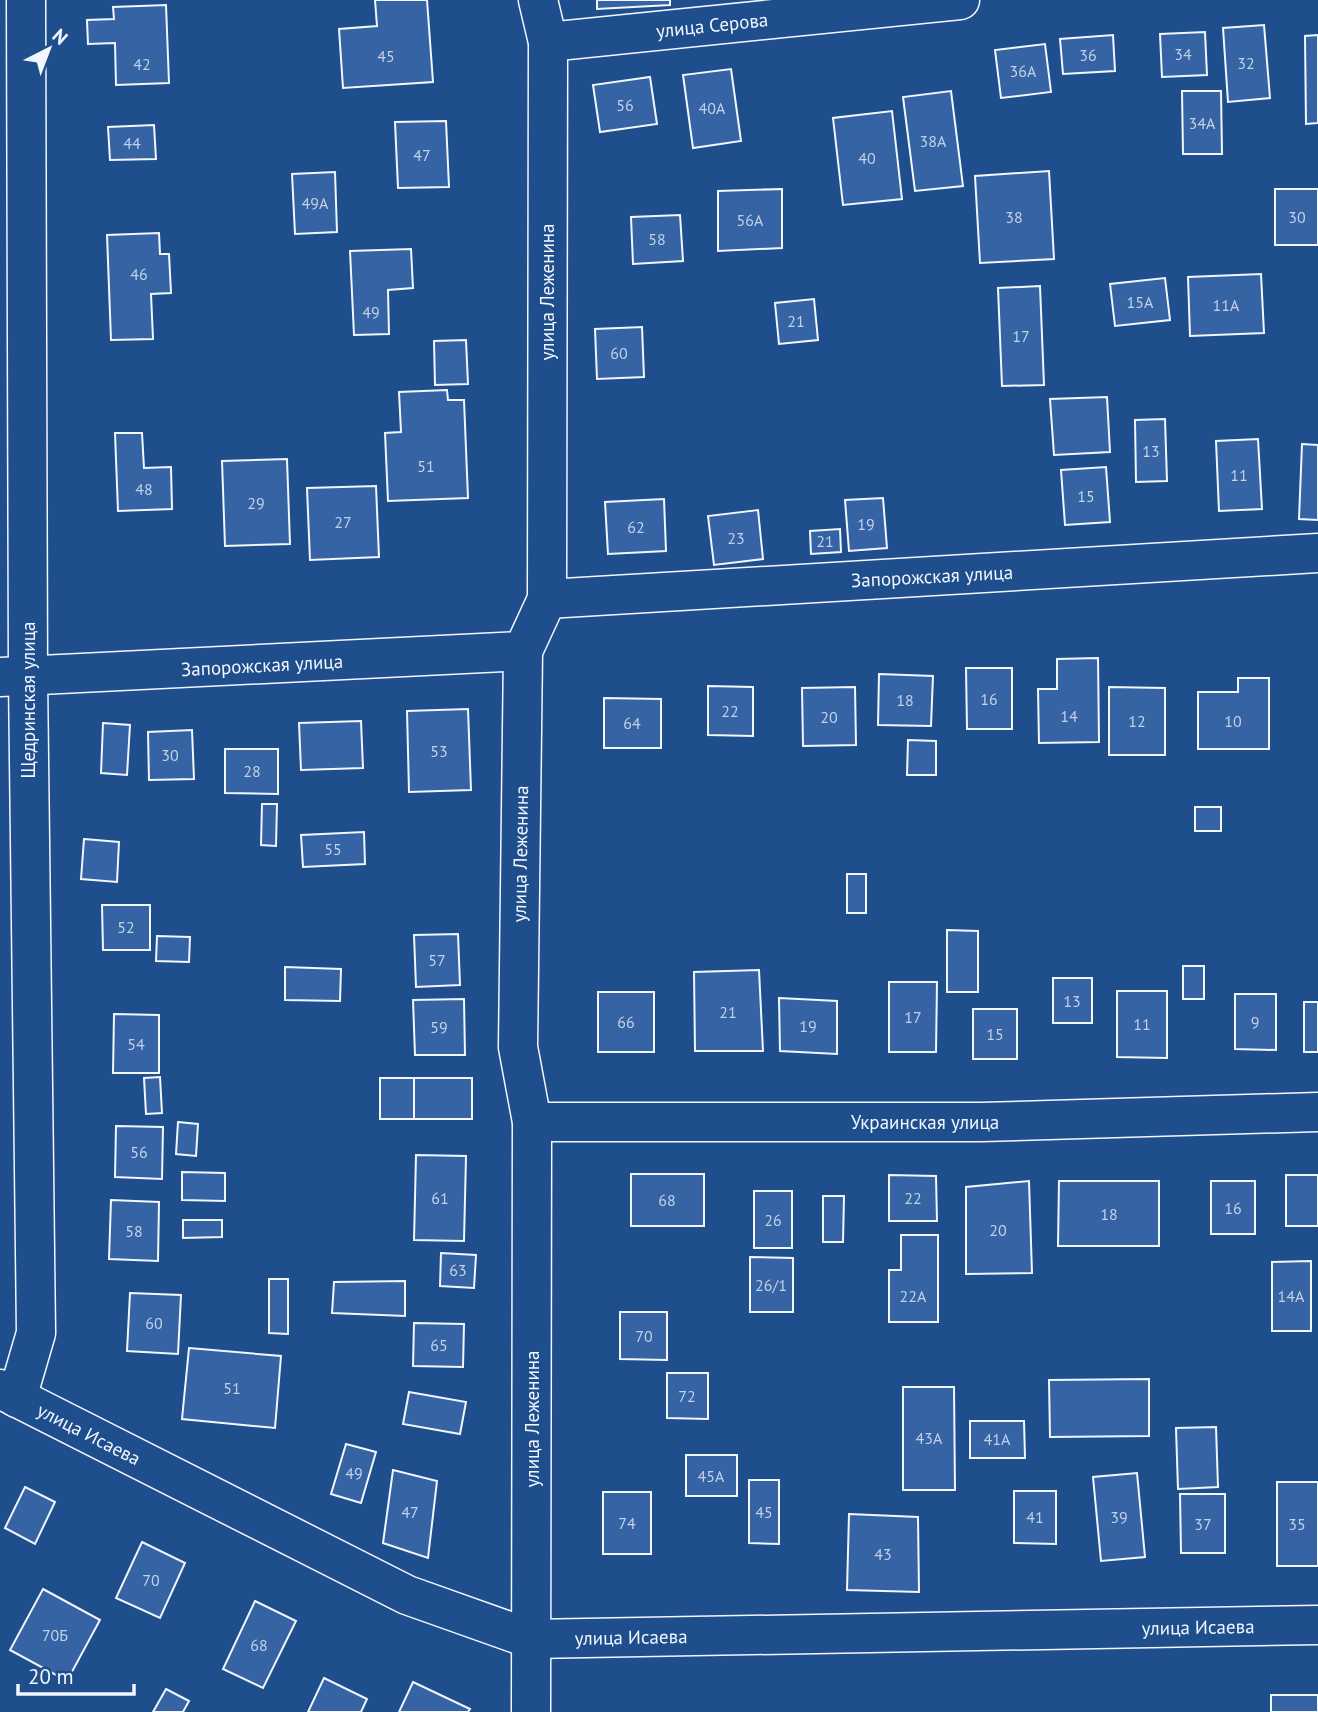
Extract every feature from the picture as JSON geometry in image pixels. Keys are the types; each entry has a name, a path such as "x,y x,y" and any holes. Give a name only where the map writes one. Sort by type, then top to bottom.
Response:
{"street":[{"name":"Щедринская улица","path":"9,1393 36,1333 14,677 26,0"},
{"name":"улица Леженина","path":"531,1712 532,1122 518,1046 523,651 547,599 548,42 538,0"},
{"name":"улица Серова","path":"548,42 960,0"},
{"name":"Запорожская улица","path":"547,599 1318,553"},
{"name":"Запорожская улица","path":"14,677 523,651"},
{"name":"Украинская улица","path":"532,1122 981,1122 1318,1112"},
{"name":"улица Исаева","path":"9,1393 407,1595 531,1639 1318,1625"}],"building":[{"path":"375,0 427,0 433,82 343,88 339,29 377,26"},
{"path":"597,0 670,0 670,5 597,9"},
{"path":"166,5 169,83 116,85 115,43 88,44 87,20 114,19 113,7"},
{"path":"1264,25 1270,98 1228,102 1223,28"},
{"path":"1205,32 1207,75 1162,77 1160,34"},
{"path":"1113,35 1115,71 1063,74 1060,39"},
{"path":"1318,35 1318,123 1306,124 1305,36"},
{"path":"1045,44 1051,92 1001,98 995,50"},
{"path":"731,69 741,141 693,148 683,75"},
{"path":"650,77 657,124 600,132 593,85"},
{"path":"951,91 963,186 915,191 903,97"},
{"path":"1182,91 1221,91 1222,154 1183,154"},
{"path":"892,111 902,199 843,205 833,118"},
{"path":"446,121 449,187 398,188 395,122"},
{"path":"154,125 156,159 110,160 108,127"},
{"path":"1049,171 1054,259 980,263 975,176"},
{"path":"335,172 337,232 295,234 292,174"},
{"path":"782,189 782,248 718,251 718,191"},
{"path":"1275,189 1318,189 1318,245 1275,245"},
{"path":"680,215 683,261 633,264 631,217"},
{"path":"159,233 160,254 169,254 171,293 151,294 153,339 111,340 107,235"},
{"path":"411,249 413,288 388,290 389,334 354,335 350,251"},
{"path":"1261,274 1264,333 1190,336 1188,277"},
{"path":"1165,278 1170,320 1115,326 1110,284"},
{"path":"1040,286 1044,385 1002,386 998,288"},
{"path":"814,299 818,340 779,344 775,303"},
{"path":"642,327 644,377 597,379 595,329"},
{"path":"466,340 468,384 435,385 434,341"},
{"path":"447,390 448,400 464,400 468,498 388,501 385,433 401,432 399,392"},
{"path":"1107,397 1110,452 1054,455 1050,399"},
{"path":"1165,419 1167,481 1136,482 1135,420"},
{"path":"115,433 142,433 144,468 171,467 172,509 118,511"},
{"path":"1258,439 1262,509 1219,511 1216,441"},
{"path":"1302,444 1318,445 1318,520 1299,519"},
{"path":"287,459 290,544 225,546 222,461"},
{"path":"1106,467 1110,522 1065,525 1061,470"},
{"path":"376,486 379,557 310,560 307,488"},
{"path":"883,498 887,548 849,551 845,500"},
{"path":"664,499 666,551 608,554 605,502"},
{"path":"758,510 763,559 714,565 708,516"},
{"path":"840,529 841,552 811,554 810,531"},
{"path":"1098,658 1099,742 1039,743 1038,689 1057,689 1057,659"},
{"path":"966,668 1012,668 1012,729 967,729"},
{"path":"879,674 933,676 931,726 878,725"},
{"path":"1238,678 1269,678 1269,749 1198,749 1198,692 1238,692"},
{"path":"708,686 753,687 753,736 708,735"},
{"path":"855,687 856,745 803,746 802,688"},
{"path":"1109,687 1165,688 1165,755 1109,755"},
{"path":"604,698 661,699 661,748 604,748"},
{"path":"468,709 471,790 409,792 407,711"},
{"path":"361,721 363,768 301,770 299,723"},
{"path":"103,723 130,725 127,775 101,773"},
{"path":"192,730 194,779 149,780 148,732"},
{"path":"908,740 936,741 936,775 907,775"},
{"path":"225,749 278,749 278,794 225,793"},
{"path":"262,804 277,804 276,846 261,845"},
{"path":"1195,807 1221,807 1221,831 1195,831"},
{"path":"364,832 365,864 303,867 301,835"},
{"path":"84,839 119,842 117,882 81,879"},
{"path":"847,874 866,874 866,913 847,913"},
{"path":"102,905 150,905 150,950 103,950"},
{"path":"947,930 978,931 978,992 947,992"},
{"path":"458,934 460,985 416,987 414,935"},
{"path":"157,936 190,937 189,962 156,961"},
{"path":"1183,966 1204,966 1204,999 1183,999"},
{"path":"285,967 341,969 340,1001 285,1000"},
{"path":"759,970 763,1051 695,1051 694,972"},
{"path":"1053,978 1092,978 1092,1023 1053,1023"},
{"path":"889,982 937,982 936,1052 889,1052"},
{"path":"1117,991 1167,991 1167,1058 1117,1057"},
{"path":"598,992 654,992 654,1052 598,1052"},
{"path":"1235,994 1276,994 1276,1050 1235,1049"},
{"path":"779,998 837,1001 837,1054 780,1051"},
{"path":"464,999 465,1055 415,1055 413,1000"},
{"path":"1304,1002 1318,1002 1318,1052 1304,1052"},
{"path":"973,1009 1017,1009 1017,1059 973,1059"},
{"path":"114,1014 159,1015 159,1073 113,1073"},
{"path":"160,1077 162,1113 146,1114 144,1078"},
{"path":"380,1078 414,1078 414,1119 380,1119"},
{"path":"414,1078 472,1078 472,1119 414,1119"},
{"path":"178,1122 198,1124 196,1156 176,1154"},
{"path":"116,1126 163,1127 162,1179 115,1177"},
{"path":"416,1155 466,1156 464,1241 414,1240"},
{"path":"182,1172 225,1173 225,1201 182,1200"},
{"path":"631,1174 704,1174 704,1226 631,1226"},
{"path":"889,1175 936,1176 937,1221 889,1221"},
{"path":"1286,1175 1318,1175 1318,1226 1286,1226"},
{"path":"1029,1181 1032,1273 966,1274 966,1187"},
{"path":"1059,1181 1159,1181 1159,1246 1058,1246"},
{"path":"1211,1181 1255,1181 1255,1234 1211,1234"},
{"path":"754,1191 792,1191 792,1248 754,1248"},
{"path":"823,1196 844,1196 843,1242 823,1242"},
{"path":"111,1200 159,1202 158,1261 109,1259"},
{"path":"183,1220 222,1220 222,1237 183,1238"},
{"path":"901,1235 938,1235 938,1322 889,1322 889,1270 901,1270"},
{"path":"441,1253 476,1255 474,1288 440,1286"},
{"path":"750,1257 793,1258 793,1312 750,1312"},
{"path":"1311,1261 1311,1331 1272,1331 1272,1262"},
{"path":"269,1279 288,1279 288,1334 269,1333"},
{"path":"405,1281 405,1316 332,1313 334,1282"},
{"path":"130,1293 181,1295 178,1354 127,1351"},
{"path":"620,1312 667,1312 667,1360 620,1359"},
{"path":"414,1323 464,1324 463,1367 413,1366"},
{"path":"189,1348 281,1356 275,1428 182,1419"},
{"path":"667,1373 708,1373 708,1419 667,1418"},
{"path":"1149,1379 1149,1436 1050,1437 1049,1380"},
{"path":"903,1387 954,1387 955,1490 903,1490"},
{"path":"409,1392 466,1402 460,1434 403,1424"},
{"path":"970,1421 1024,1421 1025,1458 970,1458"},
{"path":"1216,1427 1218,1487 1178,1489 1176,1428"},
{"path":"346,1444 376,1452 361,1503 331,1494"},
{"path":"686,1455 737,1455 737,1496 686,1496"},
{"path":"393,1470 437,1481 428,1558 383,1543"},
{"path":"1137,1473 1145,1557 1101,1561 1093,1477"},
{"path":"749,1480 779,1480 779,1544 749,1543"},
{"path":"1277,1482 1318,1482 1318,1566 1277,1566"},
{"path":"25,1487 55,1502 35,1544 5,1528"},
{"path":"1014,1491 1056,1491 1056,1544 1014,1543"},
{"path":"603,1492 651,1492 651,1554 603,1554"},
{"path":"1180,1494 1225,1494 1225,1553 1181,1553"},
{"path":"849,1514 918,1517 919,1592 847,1590"},
{"path":"142,1542 185,1563 160,1618 116,1598"},
{"path":"43,1589 100,1620 67,1681 10,1650"},
{"path":"255,1601 296,1621 263,1688 223,1669"},
{"path":"324,1678 367,1699 361,1712 308,1712"},
{"path":"413,1682 470,1709 468,1712 399,1712"},
{"path":"166,1689 189,1701 183,1712 153,1712"},
{"path":"1271,1695 1318,1695 1318,1712 1271,1712"}]}
